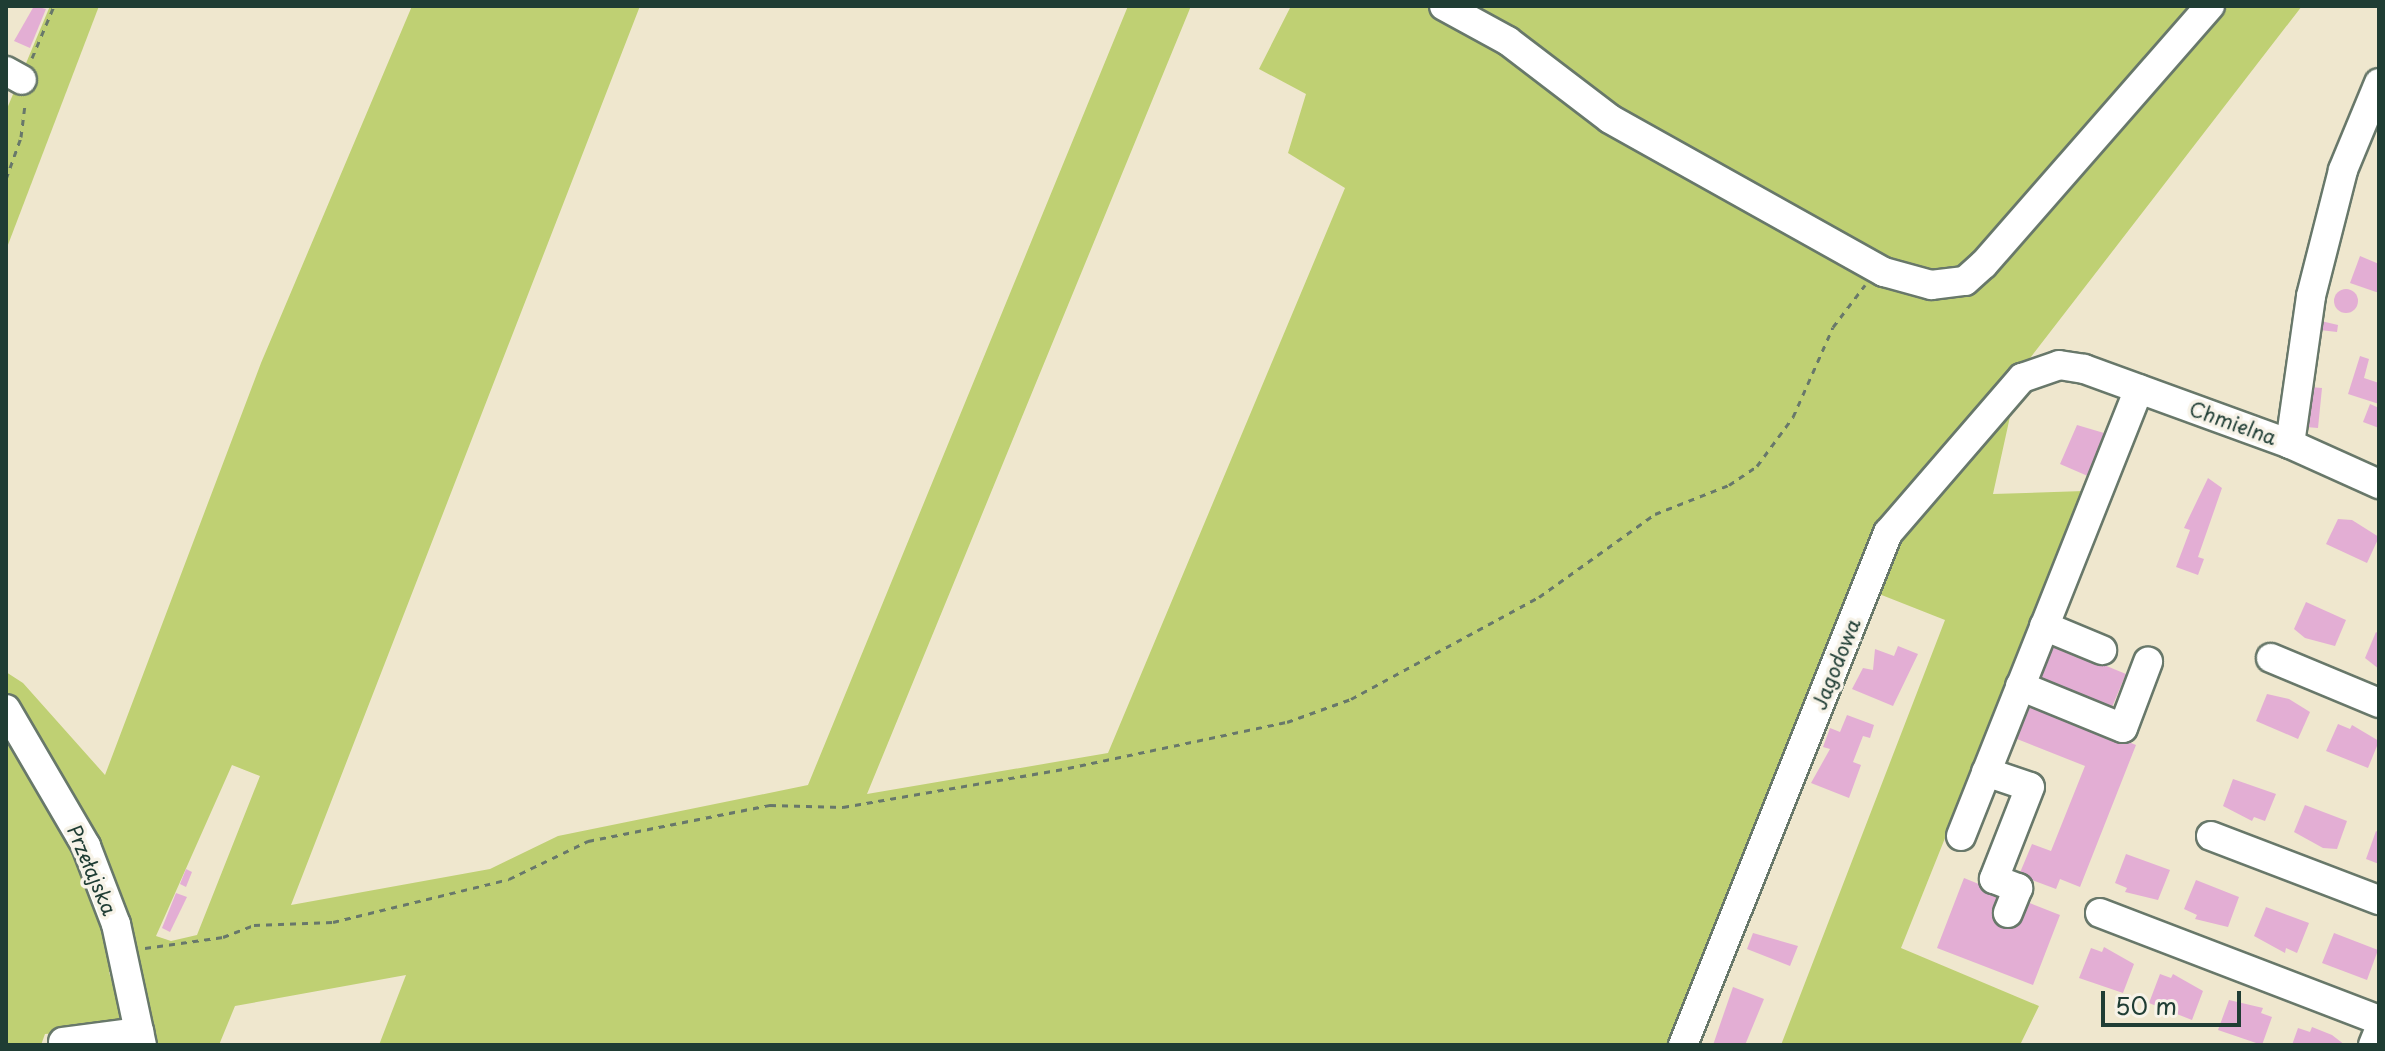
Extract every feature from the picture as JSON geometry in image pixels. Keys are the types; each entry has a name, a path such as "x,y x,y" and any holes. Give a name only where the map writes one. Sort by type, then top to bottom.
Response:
{"street":[{"path":"1444,6 1508,41 1610,119 1884,272 1931,285 1965,281 2075,165 2210,6"},
{"path":"2290,444 2311,296 2343,170 2379,83"},
{"name":"Jagodowa","path":"1683,1045 1888,533 2022,378 2059,365 2084,369"},
{"name":"Chmielna","path":"2084,369 2290,444 2379,484"},
{"path":"1961,836 2139,389"},
{"path":"2044,626 2102,650"},
{"path":"2271,658 2379,703"},
{"path":"2020,686 2123,728 2148,662"},
{"name":"Przełajska","path":"6,709 86,846 122,954 141,1039"},
{"path":"1986,772 2030,787 1994,879 2018,888 2008,913"},
{"path":"2211,836 2379,900"},
{"path":"2100,913 2379,1020"},
{"path":"2373,1045 2379,1030"},
{"path":"63,1042 141,1039"}],"path":[{"path":"6,179 21,137 14,75 54,6"},
{"path":"122,954 223,937 254,925 333,922 509,879 588,841 770,805 843,807 1068,768 1287,722 1351,699 1539,597 1655,514 1729,485 1757,466 1793,417 1833,327 1866,283 1884,272"}],"green space":[{"path":"50,6 99,6 6,250 6,111"},
{"path":"412,6 640,6 291,905 490,869 558,836 808,785 1128,6 1191,6 867,794 1108,753 1345,188 1288,153 1306,94 1259,69 1291,6 2302,6 2020,371 1993,494 2084,491 1901,948 2039,1006 2020,1045 1781,1045 1945,620 1874,592 1697,1045 379,1045 406,975 235,1006 219,1045 154,1045 136,967 109,972 126,1028 45,1034 41,1045 6,1045 6,672 23,683 105,775 261,363","holes":["232,765 260,776 197,935 171,941 156,936"]}],"building":[{"path":"34,6 46,9 30,48 14,41"},
{"path":"2360,256 2379,264 2379,293 2350,283"},
{"path":"2346,289 2354,293 2358,301 2354,309 2346,313 2338,309 2334,301 2338,293"},
{"path":"2321,321 2338,325 2337,332 2320,330"},
{"path":"2360,356 2369,359 2364,378 2379,383 2379,404 2348,394"},
{"path":"2310,387 2322,388 2318,428 2306,427"},
{"path":"2370,404 2379,408 2379,428 2363,422"},
{"path":"2077,425 2104,433 2100,443 2110,446 2097,480 2060,464"},
{"path":"2208,478 2222,488 2198,557 2204,559 2198,575 2176,567 2190,530 2184,528"},
{"path":"2338,519 2352,520 2379,537 2367,563 2326,544"},
{"path":"2306,602 2346,620 2335,646 2305,638 2294,629"},
{"path":"2376,632 2379,634 2379,669 2365,658"},
{"path":"2048,642 2126,674 2112,707 2034,676"},
{"path":"1898,646 1918,654 1893,706 1852,689 1863,668 1873,670 1875,649 1894,656"},
{"path":"2267,694 2289,699 2310,712 2298,739 2256,721"},
{"path":"2026,701 2136,745 2080,887 2060,879 2056,889 2019,875 2032,844 2051,851 2085,766 2012,737"},
{"path":"1847,715 1874,725 1870,738 1863,736 1853,762 1861,765 1849,798 1811,783 1830,749 1823,747 1830,728 1840,732"},
{"path":"2338,724 2350,729 2352,725 2379,741 2368,768 2326,751"},
{"path":"2233,779 2276,794 2265,821 2254,817 2252,821 2223,806"},
{"path":"2305,805 2347,821 2337,849 2323,848 2294,832"},
{"path":"2376,831 2379,833 2379,864 2366,859"},
{"path":"2126,854 2170,870 2158,900 2125,892 2127,888 2115,883"},
{"path":"186,869 192,872 186,887 180,884"},
{"path":"1964,878 2001,893 1993,914 2013,922 2022,900 2060,915 2033,985 1937,948"},
{"path":"2196,880 2239,897 2228,927 2195,919 2197,915 2184,909"},
{"path":"176,893 187,897 170,932 162,928"},
{"path":"2266,907 2309,923 2297,953 2286,948 2285,953 2254,936"},
{"path":"1753,933 1798,946 1790,966 1747,949"},
{"path":"2334,933 2378,950 2367,980 2322,963"},
{"path":"2104,947 2134,964 2123,993 2079,978 2091,948 2102,952"},
{"path":"2160,974 2171,978 2173,974 2203,991 2192,1020 2149,1003"},
{"path":"1733,987 1764,999 1745,1045 1713,1045"},
{"path":"2229,1000 2263,1008 2261,1013 2272,1017 2262,1045 2218,1030"},
{"path":"2312,1027 2332,1035 2345,1045 2292,1045 2298,1028 2310,1032"}]}
